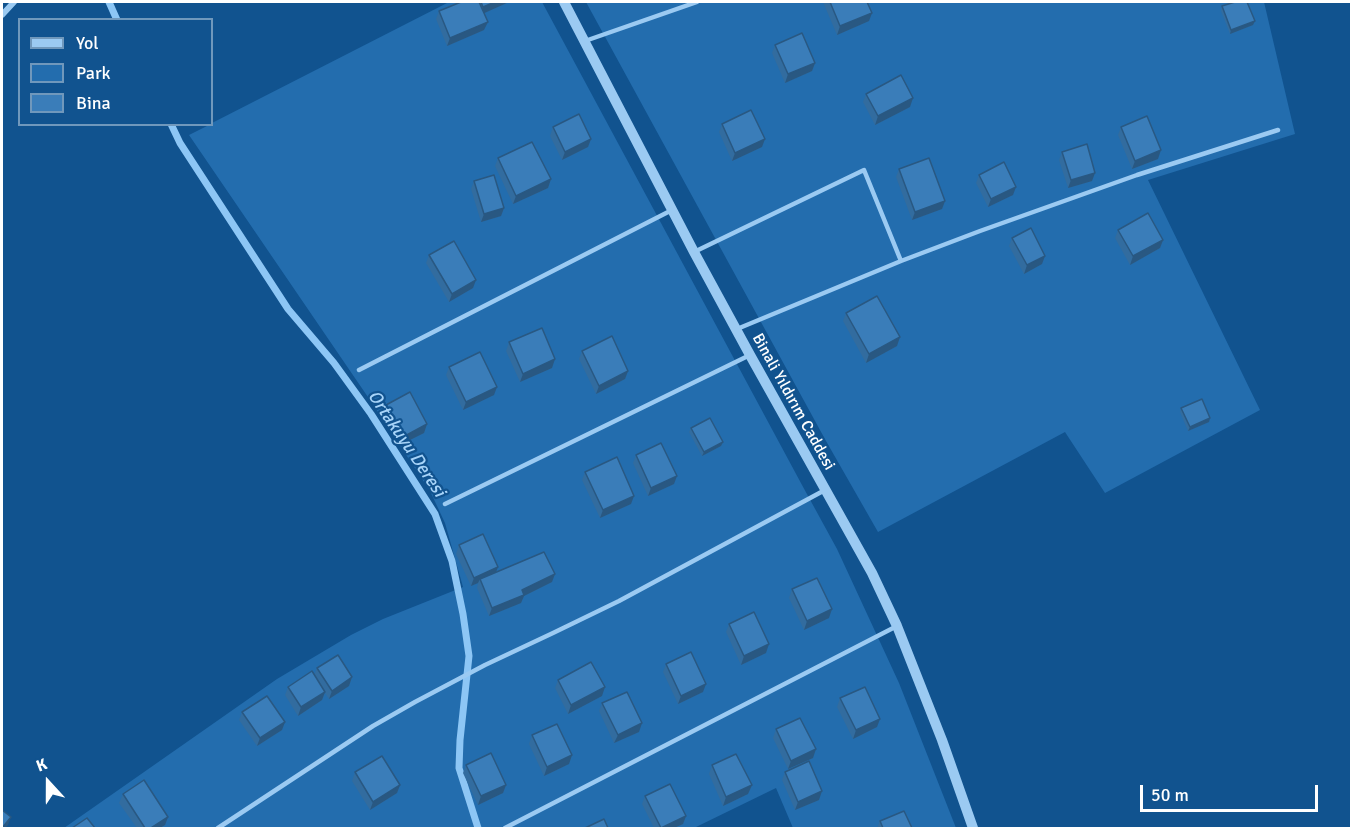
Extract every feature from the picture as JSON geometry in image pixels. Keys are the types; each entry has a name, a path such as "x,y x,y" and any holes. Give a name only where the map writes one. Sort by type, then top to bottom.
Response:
{"street":[{"path":"2,15 14,2"},
{"name":"Binali Yıldırım Caddesi","path":"564,2 694,252 872,573 897,626 942,740 973,828"},
{"path":"2,3 7,9"}],"lane":[{"path":"585,41 697,2"},
{"path":"736,329 980,231 1137,175 1278,130"},
{"path":"694,252 864,170 901,261"},
{"path":"359,370 672,210"},
{"path":"445,504 750,355"},
{"path":"218,828 364,732 415,702 485,665 619,601 825,490"},
{"path":"505,828 897,626"}],"green space":[{"path":"449,2 542,2 837,549 899,683 956,828 793,828 776,788 694,828 64,828 277,679 351,635 383,619 463,587 445,523 430,491 189,135 208,126 213,126 213,122"},
{"path":"586,2 1264,2 1295,134 1148,180 1260,410 1105,493 1065,432 878,532"}],"building":[{"path":"461,2 479,2 488,22 450,38 439,11"},
{"path":"481,2 495,2 483,7"},
{"path":"830,2 867,2 872,13 840,26"},
{"path":"1235,2 1247,2 1255,21 1231,30 1222,6"},
{"path":"802,33 815,63 788,74 775,45"},
{"path":"901,75 913,98 878,116 866,94"},
{"path":"751,110 765,139 735,153 722,124"},
{"path":"579,114 591,139 565,152 553,127"},
{"path":"1147,116 1161,150 1135,161 1121,127"},
{"path":"532,142 551,179 516,196 498,158"},
{"path":"1087,144 1095,173 1071,180 1062,152"},
{"path":"929,158 945,201 915,212 899,169"},
{"path":"1004,162 1016,187 991,199 979,175"},
{"path":"494,175 504,208 484,214 474,181"},
{"path":"1148,213 1163,240 1133,256 1118,230"},
{"path":"1031,228 1045,256 1027,265 1012,238"},
{"path":"454,241 476,280 452,294 429,255"},
{"path":"877,296 900,337 869,354 846,313"},
{"path":"542,328 555,359 523,374 509,342"},
{"path":"612,336 628,371 599,386 582,351"},
{"path":"480,352 497,387 466,402 449,367"},
{"path":"410,392 427,424 403,437 386,405"},
{"path":"1202,399 1210,418 1190,427 1181,408"},
{"path":"710,418 723,442 704,452 691,428"},
{"path":"661,443 677,476 651,488 636,455"},
{"path":"617,457 634,496 603,510 585,472"},
{"path":"483,534 498,567 474,578 459,545"},
{"path":"544,552 555,574 522,590 524,595 492,608 480,579"},
{"path":"817,578 832,609 807,621 792,589"},
{"path":"754,612 769,644 744,656 729,624"},
{"path":"691,652 706,684 681,696 666,664"},
{"path":"338,655 352,677 332,691 317,668"},
{"path":"591,662 605,687 571,705 558,680"},
{"path":"312,671 325,692 301,707 288,687"},
{"path":"865,687 880,719 856,730 840,698"},
{"path":"627,692 642,723 618,735 602,703"},
{"path":"267,696 285,722 260,738 242,712"},
{"path":"800,718 816,749 791,761 776,729"},
{"path":"557,724 572,755 547,767 532,735"},
{"path":"491,753 506,785 481,796 466,765"},
{"path":"736,754 752,785 726,797 712,765"},
{"path":"382,756 400,785 373,802 355,772"},
{"path":"809,761 822,791 798,802 785,772"},
{"path":"144,780 168,817 151,828 145,828 123,794"},
{"path":"670,784 686,816 661,828 645,796"},
{"path":"2,810 11,817 2,828"},
{"path":"904,811 912,828 883,828 880,821"},
{"path":"87,818 95,828 72,828"},
{"path":"604,819 608,828 585,828"}],"waterway":[{"name":"Ortakuyu Deresi","path":"109,2 116,18"},
{"name":"Ortakuyu Deresi","path":"172,126 180,143 288,309 334,363 371,414 435,514 452,561 469,656 459,768 478,828"}]}
